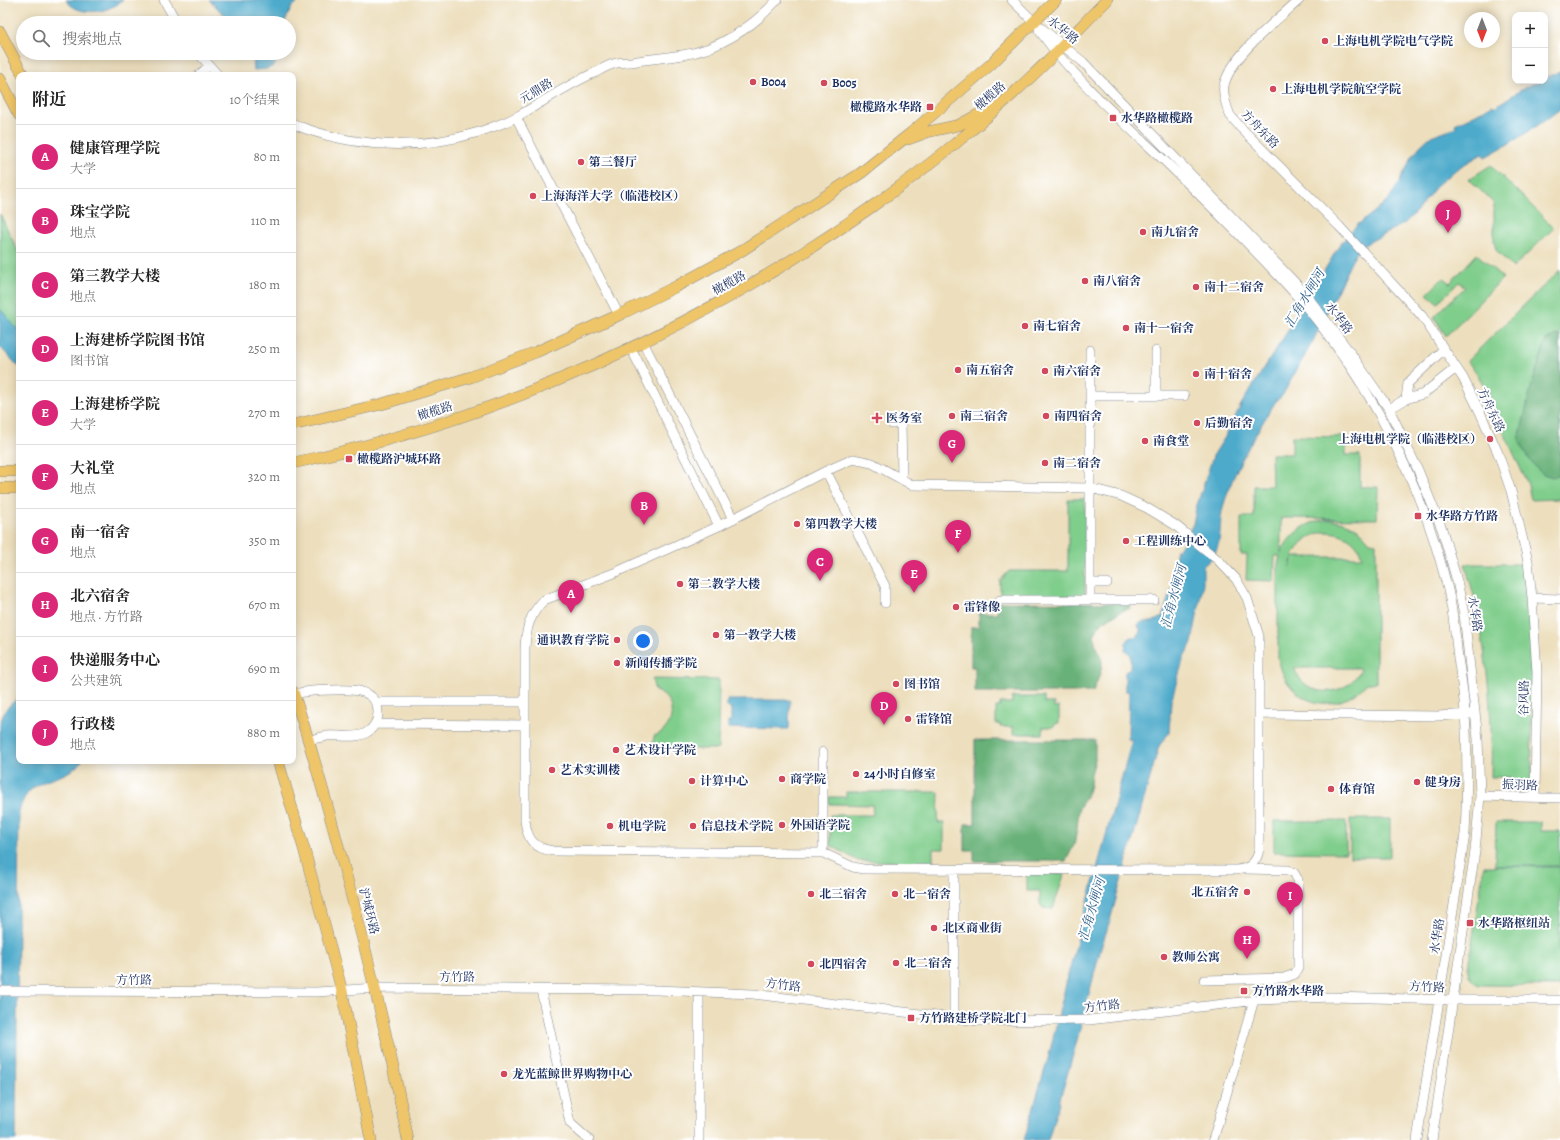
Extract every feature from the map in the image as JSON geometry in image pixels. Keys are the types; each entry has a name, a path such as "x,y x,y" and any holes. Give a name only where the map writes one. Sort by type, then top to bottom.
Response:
{"main road":[{"name":"橄榄路","path":"296,424 382,404 471,377 536,352 619,315 677,286 741,251 861,173 994,61 1056,0"},
{"name":"橄榄路","path":"296,462 348,450 451,420 559,381 704,312 766,277 835,233 935,160 1033,76 1107,0"},
{"path":"0,32 21,72"},
{"path":"0,78 16,109"},
{"path":"898,143 927,132 959,125 1008,97"},
{"path":"0,471 16,471"},
{"path":"0,488 16,488"},
{"name":"沪城环路","path":"296,702 309,740 352,895 395,1074 408,1140"},
{"path":"279,764 304,849 342,991 372,1140"}],"street":[{"path":"164,0 173,16"},
{"name":"元鼎路","path":"296,125 347,140 399,145 440,142 464,136 487,129 516,117 576,81 613,64 683,55 702,51 747,27 777,0"},
{"name":"水华路","path":"1012,0 1059,49 1116,116 1169,166 1271,268 1302,296"},
{"name":"方舟东路","path":"1298,0 1239,57 1229,74 1224,87 1230,115 1339,226 1422,316 1456,368 1480,412 1498,453 1511,491 1528,561 1532,598"},
{"name":"水华路","path":"1059,49 1083,62 1141,122 1302,296 1389,409 1418,470 1442,529 1449,551 1464,614 1476,715 1480,796 1475,851 1432,1140"},
{"path":"203,60 215,72"},
{"path":"202,72 208,66"},
{"path":"516,117 619,315"},
{"name":"水华路","path":"1325,325 1388,431 1409,474 1432,530 1447,583 1453,615 1465,714 1468,791 1465,834 1417,1140"},
{"path":"643,342 733,519"},
{"path":"631,348 719,526"},
{"path":"1406,399 1408,383 1444,349"},
{"path":"1090,350 1090,600"},
{"path":"1156,351 1156,396"},
{"path":"1389,409 1406,399 1423,394 1456,368"},
{"path":"1090,396 1184,396"},
{"path":"892,424 901,423 902,479"},
{"path":"1204,980 1284,978 1295,974 1298,968 1298,880 1294,873 1288,870 1246,869 858,869 823,853 553,851 539,848 529,836 526,829 524,702 526,635 528,624 533,613 544,600 614,573 719,526 826,471 853,459 872,463 912,486 1090,488 1121,496 1147,508 1181,531 1218,560 1236,579 1247,598 1256,624 1259,636 1259,854 1255,862 1246,869"},
{"path":"696,478 709,471"},
{"path":"826,471 885,586 885,603"},
{"path":"1090,583 1107,583"},
{"path":"1532,598 1560,599"},
{"name":"谷风路","path":"1532,598 1537,672 1535,798"},
{"path":"1000,600 1154,600"},
{"path":"296,692 308,690 354,689 370,696 375,702 378,712 375,724 365,734 358,736 326,736 309,740"},
{"path":"375,702 524,702"},
{"path":"1260,714 1476,715"},
{"path":"375,724 524,725"},
{"path":"823,853 824,752"},
{"name":"振羽路","path":"1480,796 1560,798"},
{"path":"954,870 954,1018"},
{"name":"方竹路","path":"0,991 342,991 375,988 699,992 752,994 979,1021 1052,1022 1089,1020 1254,1000 1330,997 1454,1000 1560,1000"},
{"path":"541,990 570,1123 589,1140"},
{"path":"699,992 699,1140"},
{"path":"1213,1140 1254,1000"}],"green space":[{"path":"1491,165 1554,228 1513,268 1496,250 1494,241 1494,204 1469,179"},
{"path":"0,214 16,247 16,328 0,309"},
{"path":"1477,254 1503,278 1446,336 1434,317 1465,287 1459,282 1438,303 1427,294 1443,278 1450,283"},
{"path":"1560,270 1560,499 1531,500 1528,485 1497,417 1489,395 1476,372 1467,361"},
{"path":"1555,335 1560,336 1560,474 1553,477 1543,474 1534,466 1524,451 1519,439 1531,388 1546,340"},
{"path":"1292,436 1346,437 1346,455 1360,455 1360,487 1378,487 1377,519 1281,518 1281,553 1286,543 1302,528 1322,520 1344,522 1355,527 1370,542 1376,543 1376,683 1367,683 1349,698 1338,702 1317,702 1306,699 1288,683 1282,671 1278,658 1278,564 1280,556 1275,556 1274,581 1246,580 1247,555 1241,555 1241,517 1254,517 1254,486 1272,486 1271,454 1292,454","holes":["1324,532 1343,535 1353,541 1362,557 1293,557 1301,544 1312,536","1294,668 1361,669 1355,679 1346,686 1337,690 1327,691 1317,690 1308,686 1300,678"]},
{"path":"1068,499 1085,499 1085,596 1000,596 1000,581 1009,571 1068,571"},
{"path":"1465,564 1525,564 1530,598 1532,783 1511,783 1510,777 1491,777 1491,734 1487,671 1477,609"},
{"path":"998,602 1130,603 1130,608 1112,616 1100,624 1097,630 1095,642 1101,658 1102,666 1093,692 975,692 975,667 971,667 971,627 979,627 979,613 997,613"},
{"path":"652,679 719,680 718,749 652,749 654,736 667,727 670,721 671,706 668,700 655,691"},
{"path":"1012,697 1044,697 1044,703 1054,703 1054,708 1059,707 1059,723 1055,724 1054,727 1043,727 1043,734 1013,734 1013,727 1000,727 1000,724 996,724 996,707 1000,707 1000,703 1012,703"},
{"path":"975,740 1095,740 1095,760 1090,785 1087,795 1079,808 1074,845 1066,861 974,861 974,850 965,850 965,824 975,824"},
{"path":"846,792 939,792 938,823 944,823 944,849 933,849 933,862 858,861 830,845 830,815 873,815 872,805 829,804 829,797 846,797"},
{"path":"1350,819 1390,819 1390,857 1350,857"},
{"path":"1274,821 1346,821 1346,853 1274,852"},
{"path":"1496,822 1541,822 1541,831 1560,831 1560,866 1495,866"},
{"path":"1484,866 1560,867 1560,986 1479,985 1470,978 1468,968"},
{"path":"1027,874 1064,875 1053,909 1043,908 1040,904 1040,891 1027,891"}],"water":[{"path":"66,0 123,0 116,5 94,12 75,8"},
{"path":"209,0 300,0 292,7 288,16 226,16"},
{"path":"253,60 277,60 275,65 267,69 254,70"},
{"name":"汇角水闸河","path":"1560,71 1560,109 1533,129 1485,157 1482,154 1458,168 1438,184 1417,211 1405,223 1362,246 1354,256 1313,341 1282,396 1276,401 1260,426 1239,465 1223,507 1218,546 1210,560 1203,566 1203,584 1192,643 1184,657 1171,701 1169,733 1159,746 1048,1140 1024,1140 1049,1055 1069,971 1132,740 1128,739 1129,691 1125,691 1125,672 1130,668 1131,654 1125,651 1126,643 1130,637 1135,637 1141,632 1138,625 1142,622 1152,622 1162,617 1173,584 1172,574 1177,549 1183,543 1193,524 1196,508 1213,456 1225,437 1242,403 1339,246 1356,226 1390,198 1412,157 1420,146 1431,136 1456,127 1455,124 1493,105 1495,107 1526,87 1533,84 1548,84 1548,77"},
{"path":"0,309 16,328 16,364 0,347"},
{"path":"16,700 16,764 79,764 65,774 38,785 31,790 24,799 19,811 16,1140 0,1140 0,723 6,709"},
{"path":"727,700 790,700 789,729 728,728 728,722 731,722 731,708 727,707"}],"place":[{"name":"上海电机学院电气学院","path":"1325,41"},
{"name":"B004","path":"753,82"},
{"name":"B005","path":"824,83"},
{"name":"上海电机学院航空学院","path":"1273,89"},
{"name":"橄榄路水华路","path":"930,107"},
{"name":"水华路橄榄路","path":"1113,118"},
{"name":"第三餐厅","path":"581,162"},
{"name":"上海海洋大学（临港校区）","path":"533,196"},
{"name":"南九宿舍","path":"1143,232"},
{"name":"行政楼","path":"1448,233"},
{"name":"南八宿舍","path":"1085,281"},
{"name":"南十二宿舍","path":"1196,287"},
{"name":"南七宿舍","path":"1025,326"},
{"name":"南十一宿舍","path":"1126,328"},
{"name":"南五宿舍","path":"958,370"},
{"name":"南六宿舍","path":"1045,371"},
{"name":"南十宿舍","path":"1196,374"},
{"name":"南三宿舍","path":"952,416"},
{"name":"南四宿舍","path":"1046,416"},
{"name":"医务室","path":"877,418"},
{"name":"后勤宿舍","path":"1197,423"},
{"name":"上海电机学院（临港校区）","path":"1490,439"},
{"name":"南食堂","path":"1145,441"},
{"name":"橄榄路沪城环路","path":"349,459"},
{"name":"南一宿舍","path":"952,463"},
{"name":"南二宿舍","path":"1045,463"},
{"name":"水华路方竹路","path":"1418,516"},
{"name":"第四教学大楼","path":"797,524"},
{"name":"珠宝学院","path":"644,525"},
{"name":"工程训练中心","path":"1126,541"},
{"name":"大礼堂","path":"958,553"},
{"name":"第三教学大楼","path":"820,581"},
{"name":"第二教学大楼","path":"680,584"},
{"name":"上海建桥学院","path":"914,593"},
{"name":"雷锋像","path":"956,607"},
{"name":"健康管理学院","path":"571,613"},
{"name":"第一教学大楼","path":"716,635"},
{"name":"通识教育学院","path":"617,640"},
{"name":"新闻传播学院","path":"617,663"},
{"name":"图书馆","path":"896,684"},
{"name":"雷锋馆","path":"908,719"},
{"name":"上海建桥学院图书馆","path":"884,725"},
{"name":"艺术设计学院","path":"616,750"},
{"name":"艺术实训楼","path":"552,770"},
{"name":"24小时自修室","path":"856,774"},
{"name":"商学院","path":"782,779"},
{"name":"计算中心","path":"692,781"},
{"name":"健身房","path":"1417,782"},
{"name":"体育馆","path":"1331,789"},
{"name":"外国语学院","path":"782,825"},
{"name":"机电学院","path":"610,826"},
{"name":"信息技术学院","path":"693,826"},
{"name":"北五宿舍","path":"1247,892"},
{"name":"北三宿舍","path":"811,894"},
{"name":"北一宿舍","path":"895,894"},
{"name":"快递服务中心","path":"1290,915"},
{"name":"水华路枢纽站","path":"1470,923"},
{"name":"北区商业街","path":"934,928"},
{"name":"教师公寓","path":"1164,957"},
{"name":"北六宿舍","path":"1247,959"},
{"name":"北二宿舍","path":"896,963"},
{"name":"北四宿舍","path":"811,964"},
{"name":"方竹路水华路","path":"1244,991"},
{"name":"方竹路建桥学院北门","path":"911,1018"},
{"name":"龙光蓝鲸世界购物中心","path":"504,1074"}]}
